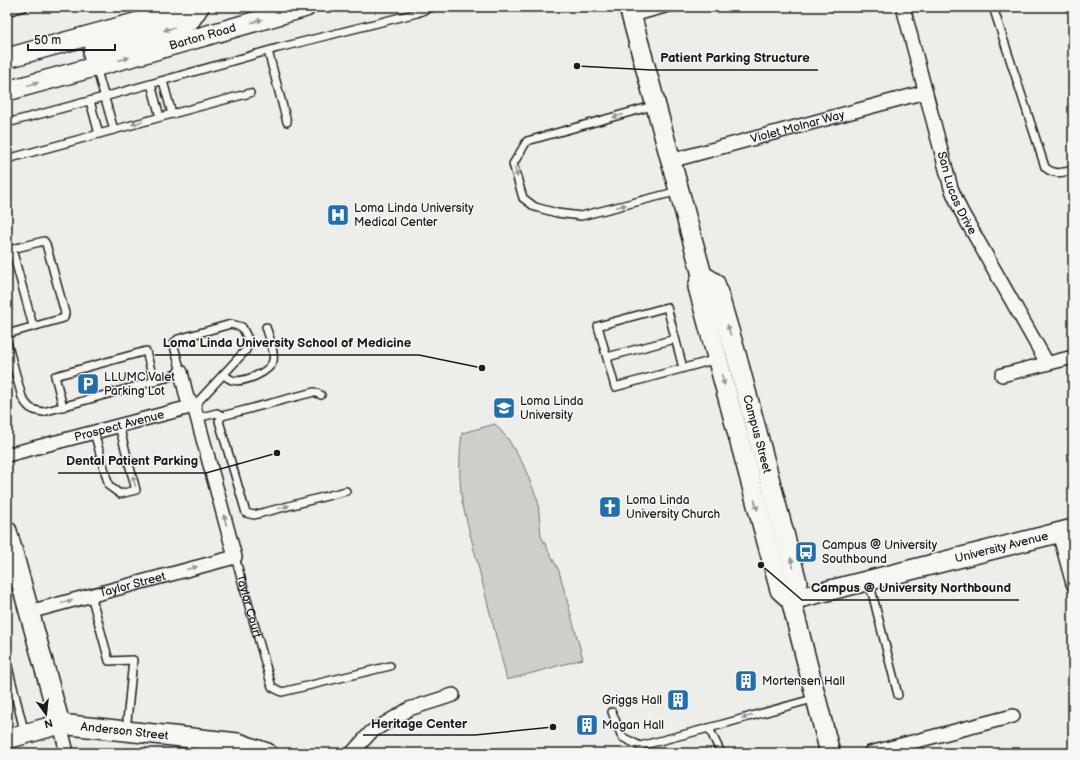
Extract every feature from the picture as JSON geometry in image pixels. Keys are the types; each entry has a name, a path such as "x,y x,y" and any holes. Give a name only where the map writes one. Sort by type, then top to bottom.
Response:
{"street":[{"path":"7,58 193,7"},
{"path":"96,67 93,54 94,50 183,24 191,19 199,7"},
{"name":"Barton Road","path":"7,91 306,7"},
{"name":"San Lucas Drive","path":"903,7 951,188 961,211 1047,363"},
{"name":"Campus Street","path":"631,13 702,275 716,283 727,356 797,582 791,600"},
{"name":"Violet Molnar Way","path":"670,161 925,92"},
{"path":"1002,374 1073,357"},
{"path":"181,372 187,398 196,412"},
{"name":"Prospect Avenue","path":"7,455 119,426 196,412"},
{"name":"Taylor Court","path":"196,412 235,557"},
{"path":"7,531 15,569 29,612 67,753"},
{"path":"1066,531 1073,584"},
{"name":"University Avenue","path":"791,600 1066,531"},
{"name":"Taylor Street","path":"29,612 235,557"},
{"path":"791,600 830,753"},
{"path":"352,753 370,732 408,709 453,695"},
{"path":"870,753 1013,716"},
{"path":"7,739 60,724"},
{"name":"Anderson Street","path":"60,724 238,743 267,753"}],"lane":[{"path":"7,12 24,7"},
{"path":"7,122 90,101 268,51 417,13 432,7"},
{"path":"631,13 673,7"},
{"path":"993,7 1045,167 1049,171 1055,173 1073,170"},
{"path":"268,51 287,122"},
{"path":"96,67 114,130"},
{"path":"163,81 172,114"},
{"path":"151,84 160,117"},
{"path":"7,159 250,93"},
{"path":"90,101 99,134"},
{"path":"656,105 527,141 513,164 523,198 534,207 557,214 582,216 679,191"},
{"path":"7,334 64,318 65,313 44,241 12,250 33,326"},
{"path":"683,368 667,307 598,326 615,387 727,356"},
{"path":"7,342 22,398 27,406 33,410 43,412 154,382 181,372 174,343 178,339 232,324 242,327 248,339 246,350 223,375 196,412"},
{"path":"223,375 232,380 243,380 267,370 273,361 272,350 266,327"},
{"path":"606,357 675,339"},
{"path":"63,406 55,376 146,351 154,382"},
{"path":"196,412 217,413 222,416 314,392 321,395"},
{"path":"222,416 219,421 246,513 254,515 346,491"},
{"path":"94,432 110,486 120,494 136,490 119,426"},
{"name":"Taylor Court","path":"235,557 272,687 282,692 390,666"},
{"path":"868,581 898,695"},
{"path":"91,595 109,661 133,660 126,731"},
{"path":"7,664 25,734"},
{"path":"612,712 622,736 640,746 816,698"},
{"path":"709,728 721,753"}],"shaded area":[{"path":"495,424 508,439 523,464 538,501 541,536 559,571 583,659 507,680 462,502 460,476 462,433"}],"place":[{"name":"Patient Parking Structure","path":"577,66"},
{"name":"Loma Linda University Medical Center","path":"338,215"},
{"name":"Loma Linda University School of Medicine","path":"482,368"},
{"name":"LLUMC Valet Parking Lot","path":"88,384"},
{"name":"Loma Linda University","path":"504,408"},
{"name":"Dental Patient Parking","path":"277,453"},
{"name":"Loma Linda University Church","path":"610,507"},
{"name":"Campus @ University Southbound","path":"806,552"},
{"name":"Campus @ University Northbound","path":"761,565"},
{"name":"Mortensen Hall","path":"746,681"},
{"name":"Griggs Hall","path":"678,700"},
{"name":"Magan Hall","path":"587,725"},
{"name":"Heritage Center","path":"553,727"}]}
